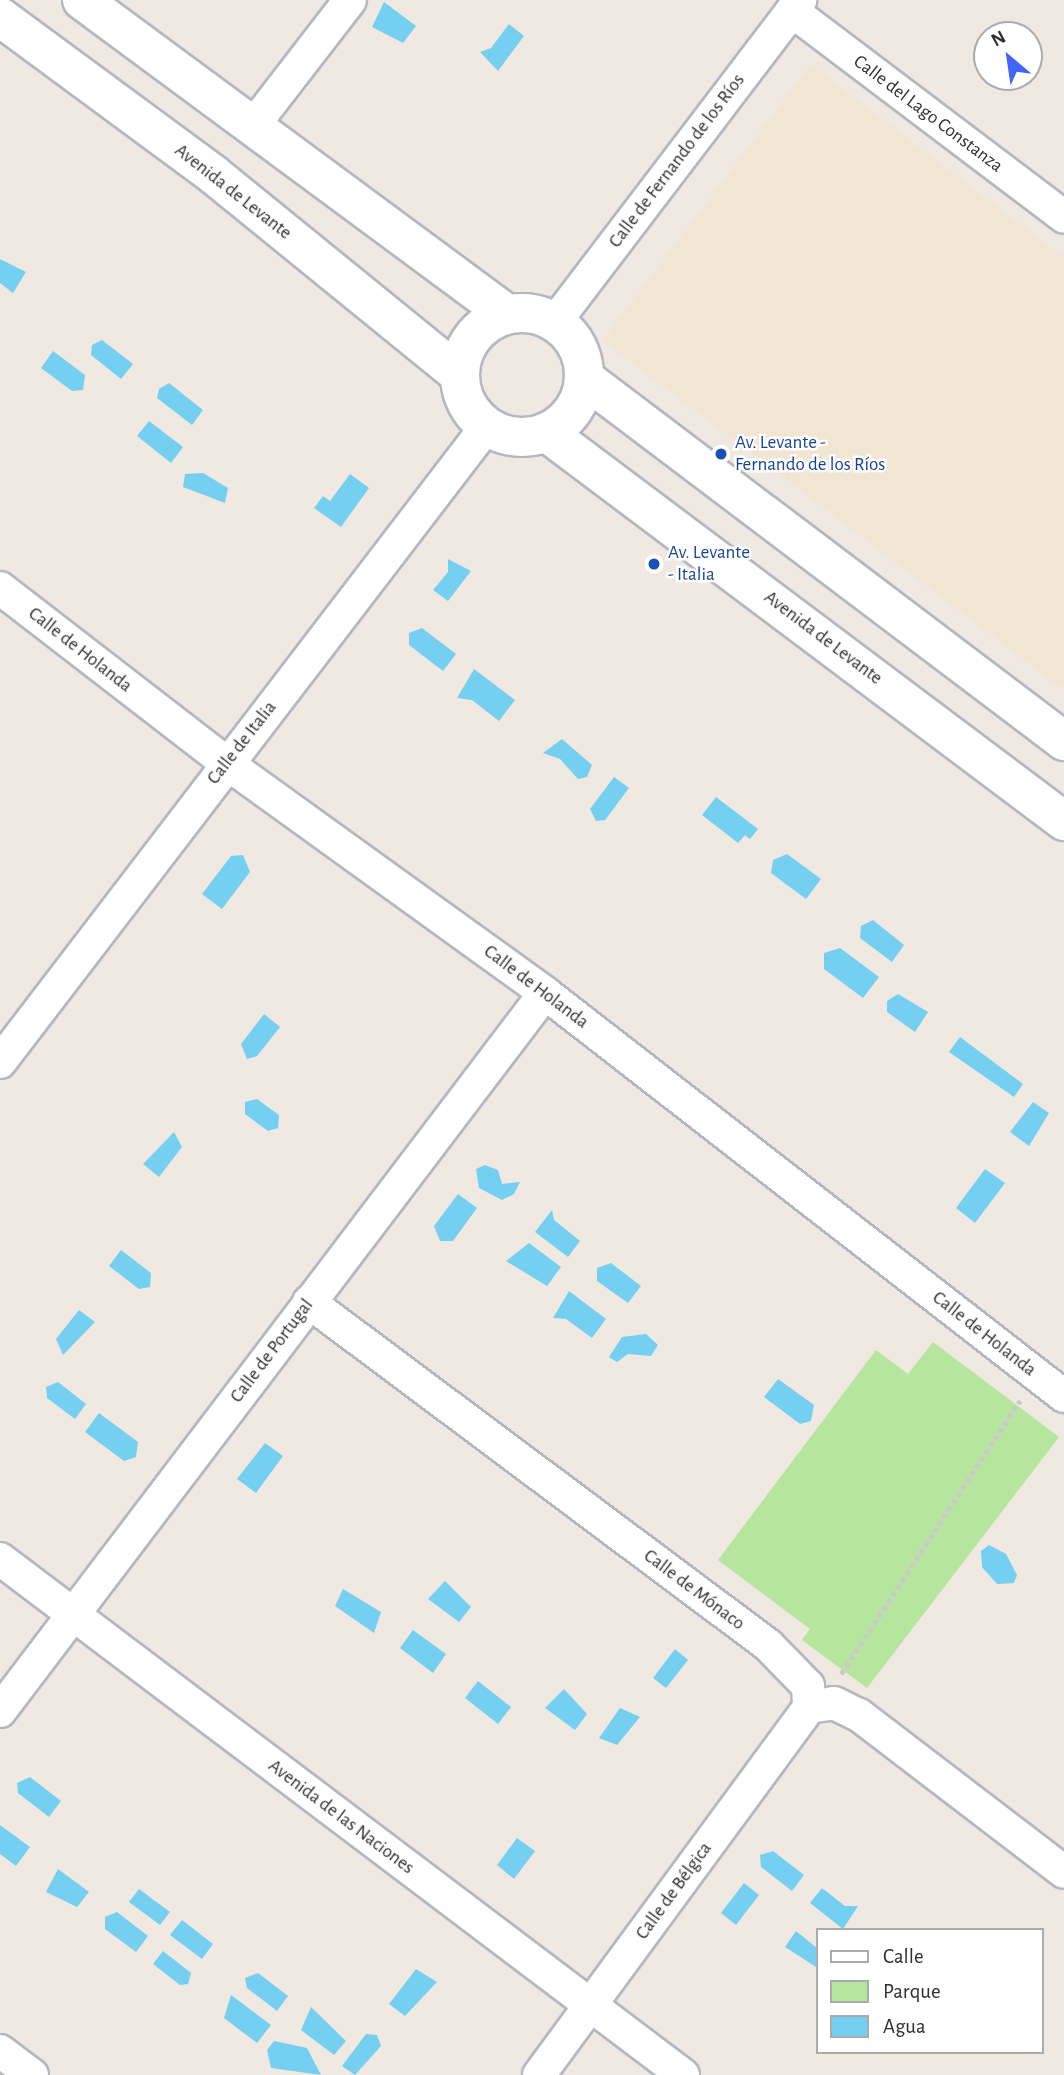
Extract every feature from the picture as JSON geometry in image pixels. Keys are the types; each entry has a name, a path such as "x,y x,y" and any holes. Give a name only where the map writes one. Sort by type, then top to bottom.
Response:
{"street":[{"path":"82,0 507,314 555,322 577,345 584,378 573,410 546,432 526,437 487,426 473,413 460,375 473,337 507,314"},
{"path":"252,127 350,0"},
{"name":"Calle del Lago Constanza","path":"796,5 1064,217"},
{"name":"Calle de Fernando de los Ríos","path":"555,322 796,5"},
{"name":"Avenida de Levante","path":"0,17 214,175 460,375"},
{"path":"584,378 1064,741"},
{"name":"Calle de Italia","path":"0,1062 225,762 487,426"},
{"name":"Avenida de Levante","path":"546,432 1064,821"},
{"name":"Calle de Holanda","path":"0,588 225,762 545,993 1053,1389"},
{"name":"Calle de Portugal","path":"0,1711 545,993"},
{"name":"Calle de Mónaco","path":"309,1301 768,1645 808,1686 809,1707"},
{"name":"Avenida de las Naciones","path":"0,1559 683,2075"},
{"path":"809,1707 834,1703 859,1715 1064,1872"},
{"name":"Calle de Bélgica","path":"539,2075 809,1707"},
{"path":"0,2050 32,2075"}],"path":[{"path":"838,1677 1053,1389"}],"shaded area":[{"path":"811,65 1064,258 1064,690 603,340"}],"green space":[{"path":"933,1342 1059,1437 867,1688 802,1640 810,1629 718,1560 876,1350 908,1374"}],"water":[{"path":"384,2 416,26 403,43 372,27"},
{"path":"509,24 524,36 498,71 480,52 491,48"},
{"path":"0,259 26,272 13,293 0,283"},
{"path":"102,340 133,364 121,379 91,355 92,345"},
{"path":"53,351 85,375 83,390 72,391 41,368"},
{"path":"169,383 203,410 192,425 157,398 159,389"},
{"path":"149,421 183,447 171,463 137,436"},
{"path":"203,473 228,488 225,503 183,487 185,474"},
{"path":"350,474 369,488 341,527 314,508 323,496 330,501"},
{"path":"448,559 471,571 448,601 433,590 448,572"},
{"path":"422,628 456,654 443,671 409,645 409,633"},
{"path":"474,669 515,700 499,721 472,700 457,698"},
{"path":"562,739 592,765 587,777 578,779 560,759 543,753"},
{"path":"614,777 629,788 605,820 596,821 590,809"},
{"path":"716,797 758,829 750,839 745,835 738,843 702,815"},
{"path":"787,854 821,879 806,899 771,873 773,860"},
{"path":"243,855 250,872 222,909 202,894 231,856"},
{"path":"873,920 904,945 892,962 860,938 861,926"},
{"path":"840,948 879,977 863,998 824,969 824,953"},
{"path":"898,994 928,1012 915,1032 887,1012 887,1001"},
{"path":"264,1014 280,1027 257,1056 247,1059 241,1044"},
{"path":"960,1037 1023,1084 1014,1097 949,1052"},
{"path":"257,1099 279,1115 278,1128 268,1131 245,1114 245,1102"},
{"path":"1033,1102 1049,1113 1029,1146 1010,1132"},
{"path":"174,1132 182,1147 159,1177 143,1164"},
{"path":"485,1165 498,1170 502,1184 520,1182 514,1194 502,1200 479,1188 476,1169"},
{"path":"985,1169 1005,1183 975,1223 956,1208"},
{"path":"458,1194 477,1208 453,1241 440,1241 434,1226"},
{"path":"552,1210 554,1220 580,1241 568,1257 535,1232"},
{"path":"529,1243 561,1267 547,1286 506,1261"},
{"path":"121,1250 151,1273 150,1287 139,1289 109,1266"},
{"path":"611,1263 641,1286 628,1303 597,1281 597,1268"},
{"path":"569,1291 606,1319 592,1338 566,1319 553,1318"},
{"path":"79,1310 95,1322 63,1355 56,1339"},
{"path":"646,1334 658,1345 651,1356 628,1354 617,1362 609,1357 622,1337"},
{"path":"778,1379 814,1405 811,1421 800,1424 764,1397"},
{"path":"58,1382 86,1404 75,1419 47,1398 46,1387"},
{"path":"99,1413 138,1442 136,1457 124,1461 85,1432"},
{"path":"265,1443 283,1456 256,1493 237,1479"},
{"path":"989,1545 1006,1554 1017,1575 1014,1583 997,1584 982,1567 981,1551"},
{"path":"445,1581 471,1607 459,1622 428,1599"},
{"path":"343,1589 381,1612 374,1633 335,1606"},
{"path":"413,1630 446,1654 433,1673 400,1648"},
{"path":"675,1649 688,1660 666,1688 653,1678"},
{"path":"478,1681 511,1707 498,1724 465,1698"},
{"path":"564,1689 587,1714 575,1730 545,1708"},
{"path":"620,1708 640,1717 617,1745 599,1738"},
{"path":"30,1777 61,1801 49,1817 18,1793 17,1783"},
{"path":"0,1825 30,1847 16,1866 0,1854"},
{"path":"517,1838 535,1851 514,1879 497,1865"},
{"path":"773,1851 804,1875 792,1891 761,1867 760,1855"},
{"path":"58,1869 89,1892 77,1907 46,1892"},
{"path":"744,1883 759,1895 736,1925 721,1913"},
{"path":"822,1888 845,1906 858,1906 842,1928 810,1903"},
{"path":"139,1889 170,1912 160,1925 129,1902"},
{"path":"117,1912 148,1936 136,1952 105,1929 105,1917"},
{"path":"182,1920 213,1944 202,1959 170,1935"},
{"path":"796,1931 816,1947 816,1967 785,1947"},
{"path":"163,1951 191,1973 188,1984 180,1985 153,1964"},
{"path":"416,1969 437,1982 405,2016 389,2004"},
{"path":"258,1973 288,1996 277,2011 247,1988 245,1978"},
{"path":"231,1995 271,2025 257,2043 224,2018"},
{"path":"311,2007 346,2041 334,2055 301,2030"},
{"path":"366,2034 377,2035 381,2046 355,2075 342,2066"},
{"path":"274,2041 307,2048 321,2075 271,2068 267,2050"}],"place":[{"name":"Av. Levante - Fernando de los Ríos","path":"721,454"},
{"name":"Av. Levante - Italia","path":"654,564"}]}
